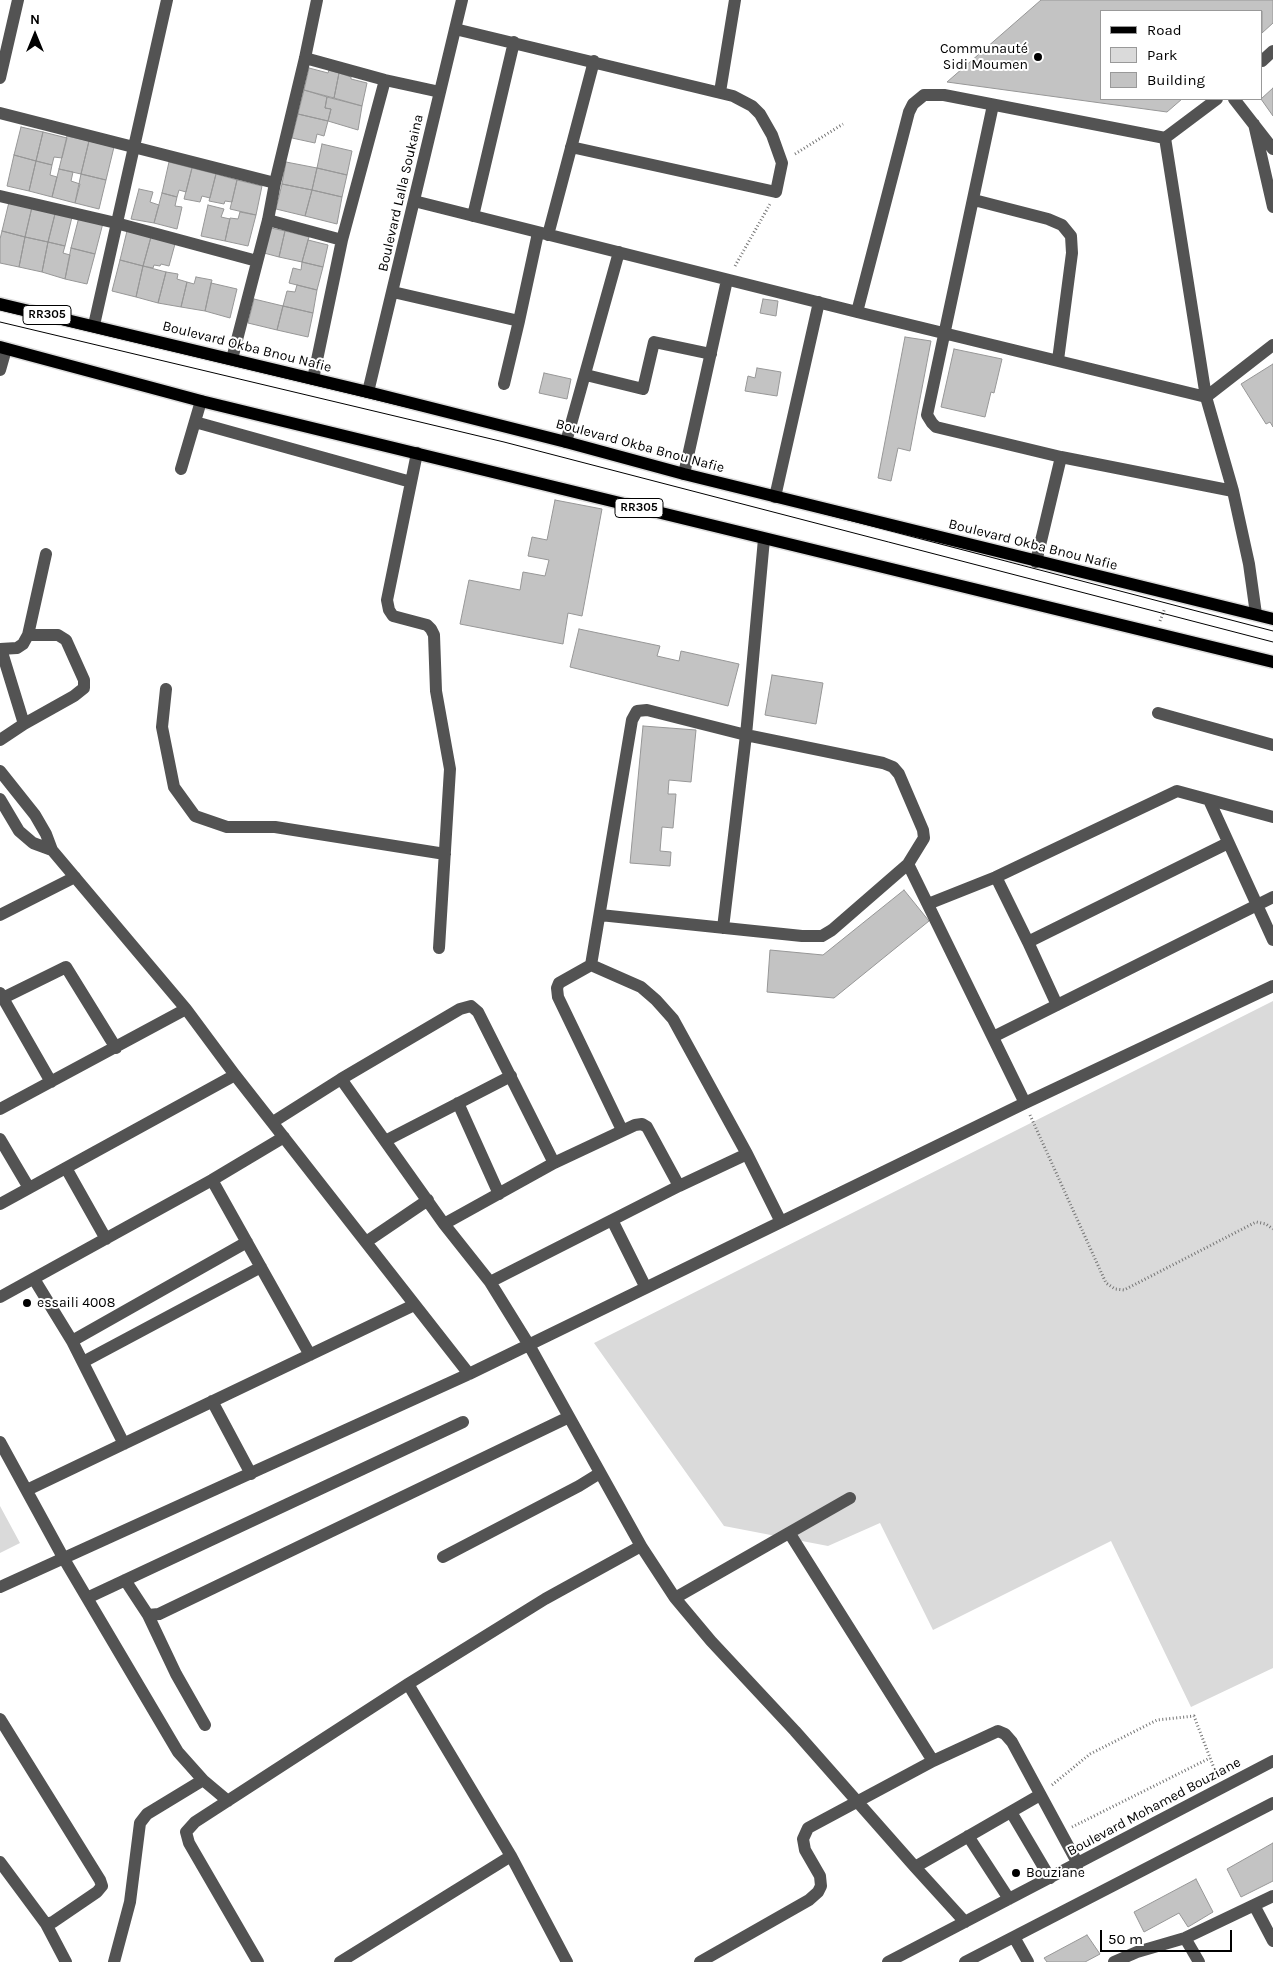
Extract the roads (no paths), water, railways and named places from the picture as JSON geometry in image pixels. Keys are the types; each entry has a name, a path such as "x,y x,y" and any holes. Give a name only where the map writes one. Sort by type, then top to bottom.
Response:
{"main road":[{"name":"Boulevard Okba Bnou Nafie","path":"0,304 368,392 684,474 1273,619"},
{"name":"RR305","path":"3,348 201,400 764,540 1273,662"}],"street":[{"path":"0,78 2,60 18,0"},
{"path":"94,325 167,0"},
{"path":"232,359 268,220 317,0"},
{"name":"Boulevard Lalla Soukaina","path":"368,392 462,0"},
{"path":"720,92 736,0"},
{"path":"455,29 720,92 743,100 760,114 772,135 782,163 776,192 571,147"},
{"path":"473,216 514,42"},
{"path":"1263,60 1273,51"},
{"path":"305,58 385,80 440,92"},
{"path":"504,384 543,234 571,147 594,61"},
{"path":"313,379 342,240 385,80"},
{"path":"857,312 913,104 924,95 934,94 1165,138 1216,100"},
{"path":"1235,100 1273,149"},
{"path":"993,105 946,333 927,415 936,427 1061,457 1233,491"},
{"path":"0,113 275,183"},
{"path":"1254,124 1273,207"},
{"path":"1165,138 1206,397 1233,491 1250,564 1256,614"},
{"path":"0,196 116,223 257,261"},
{"path":"974,200 1048,218 1062,225 1071,236 1072,253 1058,360"},
{"path":"414,201 1206,397"},
{"path":"268,220 342,240"},
{"path":"566,442 619,252"},
{"path":"684,474 727,280"},
{"path":"393,292 519,321"},
{"path":"776,497 819,302"},
{"path":"586,375 643,388 654,342 711,354"},
{"path":"1206,397 1273,344"},
{"path":"0,370 3,348"},
{"path":"182,468 201,400"},
{"path":"195,422 411,482"},
{"path":"417,453 387,600 388,610 393,616 427,625 432,629 434,635 436,691 450,769 439,948"},
{"path":"1036,562 1061,457"},
{"path":"723,928 746,735 764,540"},
{"path":"24,724 1,649 17,648 23,644 28,635 46,554"},
{"path":"0,740 74,696 84,688 84,680 66,640 58,635 28,635"},
{"path":"166,689 162,727 174,786 195,816 227,827 275,827 445,854"},
{"path":"591,965 632,720 637,711 647,710 746,735 883,763 894,767 899,774 923,830 924,838 908,864 832,930 822,936 802,936 600,915"},
{"path":"1158,713 1273,745"},
{"path":"0,771 35,815 46,834 52,850 186,1009 468,1374"},
{"path":"928,904 996,877 1177,791 1273,817"},
{"path":"0,800 19,830 33,843 52,850"},
{"path":"1210,800 1273,940"},
{"path":"1028,942 1228,843"},
{"path":"908,864 1025,1103"},
{"path":"0,915 75,877"},
{"path":"996,877 1057,1005"},
{"path":"993,1036 1273,897"},
{"path":"591,965 559,983 557,988 558,997 622,1130"},
{"path":"591,965 641,987 673,1019 748,1154 781,1222"},
{"path":"51,1082 2,995 66,967 116,1048"},
{"path":"0,1587 468,1374 1025,1103 1273,986"},
{"path":"274,1122 341,1079 460,1009 471,1006 478,1012 512,1076 554,1164"},
{"path":"0,1109 186,1009"},
{"path":"0,1204 236,1075"},
{"path":"385,1141 512,1076"},
{"path":"341,1079 444,1224 490,1282 529,1345 641,1546 675,1598 711,1641 795,1731 965,1922"},
{"path":"458,1103 500,1194"},
{"path":"444,1224 554,1164 622,1130 642,1124 647,1127 679,1186"},
{"path":"0,1297 212,1180 284,1136"},
{"path":"0,1139 29,1188"},
{"path":"490,1282 679,1186 748,1154"},
{"path":"66,1168 106,1239"},
{"path":"212,1180 310,1355"},
{"path":"366,1242 428,1200"},
{"path":"612,1220 646,1288"},
{"path":"72,1341 247,1242"},
{"path":"83,1362 261,1267"},
{"path":"34,1279 72,1341 124,1444"},
{"path":"27,1490 414,1305"},
{"path":"212,1402 251,1474"},
{"path":"148,1614 159,1614 569,1417"},
{"path":"87,1598 463,1422"},
{"path":"0,1442 64,1559 178,1752 203,1780 228,1801"},
{"path":"443,1557 579,1486 600,1473"},
{"path":"675,1598 850,1498"},
{"path":"790,1534 933,1761"},
{"path":"258,1962 189,1844 186,1832 195,1822 408,1684 545,1599 641,1546"},
{"path":"125,1580 148,1614 176,1674 205,1725"},
{"path":"408,1684 511,1856 567,1962"},
{"path":"0,1719 102,1886 97,1892 61,1917 46,1924"},
{"path":"700,1962 809,1900 818,1892 821,1886 820,1876 805,1850 803,1839 808,1828 933,1761 998,1732 1005,1734 1012,1742 1078,1864"},
{"name":"Boulevard Mohamed Bouziane","path":"888,1962 1273,1761"},
{"path":"114,1962 130,1902 140,1823 147,1814 203,1780"},
{"path":"915,1868 1040,1794"},
{"path":"965,1962 1273,1803"},
{"path":"1011,1812 1050,1878"},
{"path":"968,1836 1009,1900"},
{"path":"340,1962 511,1856"},
{"path":"0,1862 46,1924 66,1962"},
{"path":"1114,1962 1137,1952 1185,1938 1273,1896"},
{"path":"1254,1905 1273,1941"},
{"path":"1014,1937 1028,1962"},
{"path":"1185,1938 1200,1962"}],"tram line":[{"path":"0,310 516,433 1273,631"},
{"path":"0,322 504,442 1273,642"}],"place":[{"name":"Communauté Sidi Moumen","path":"1038,57"},
{"name":"essaili 4008","path":"27,1303"},
{"name":"Bouziane","path":"1016,1873"}]}
